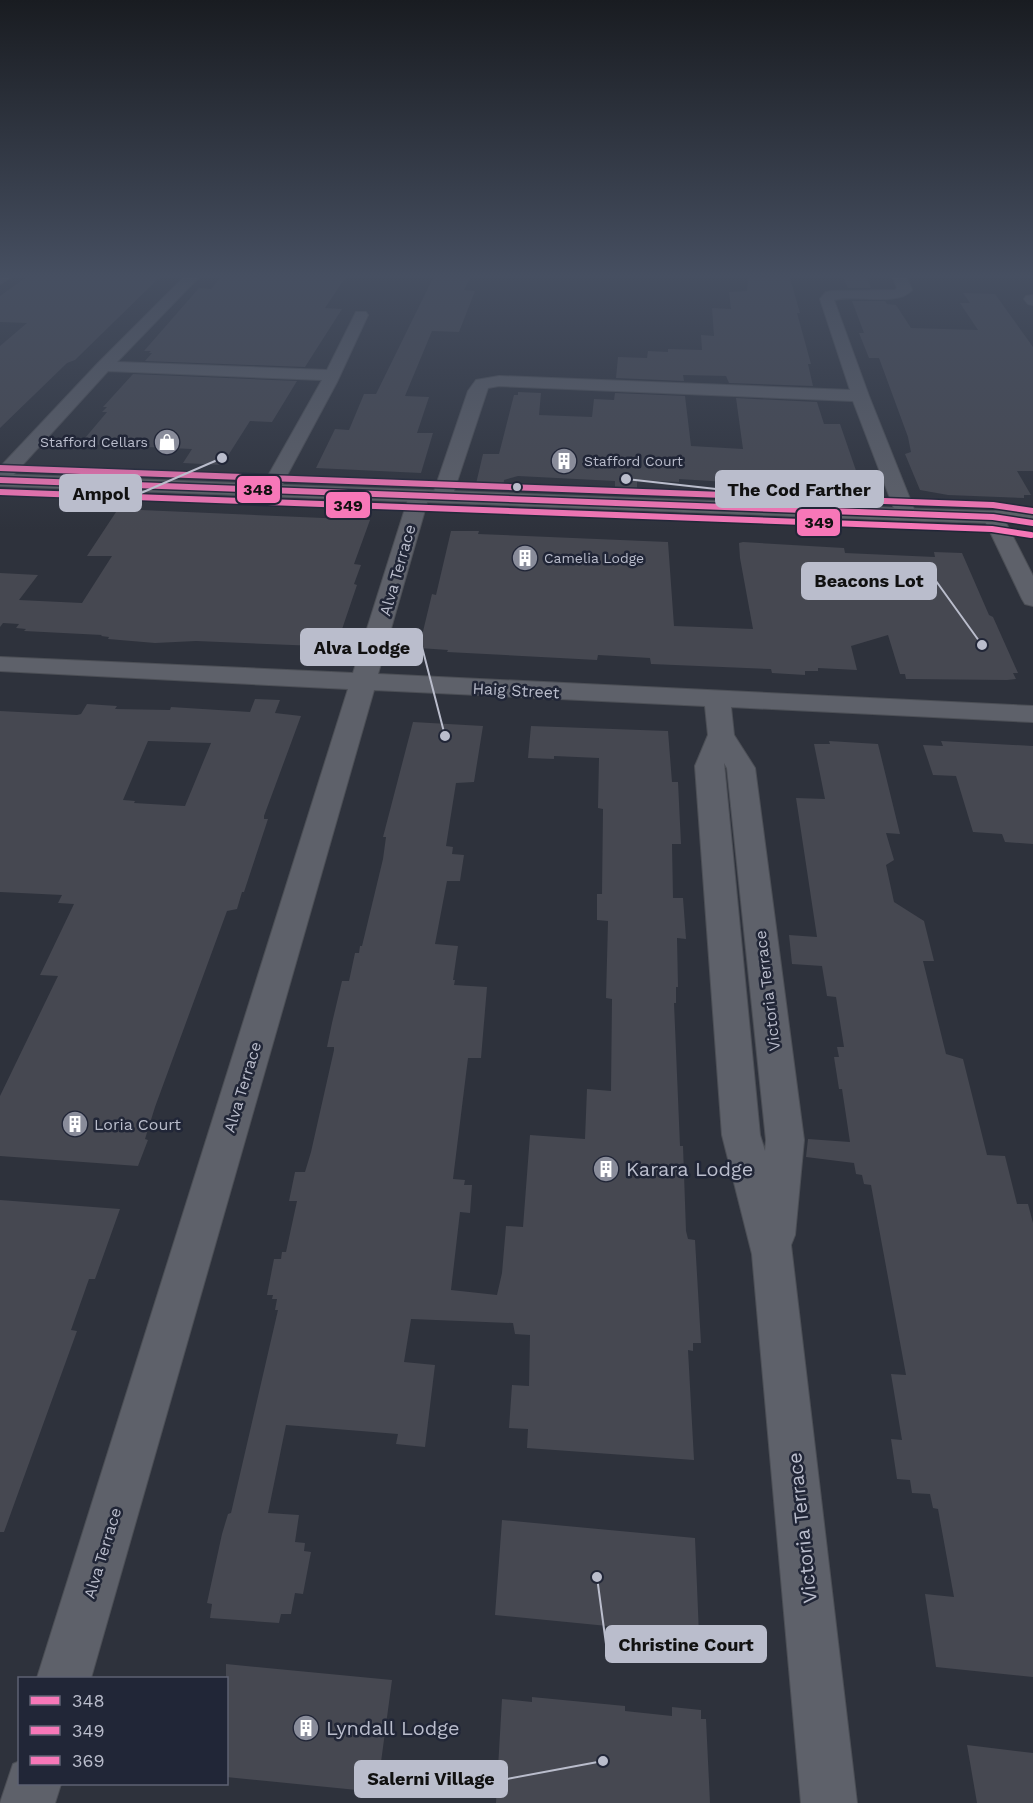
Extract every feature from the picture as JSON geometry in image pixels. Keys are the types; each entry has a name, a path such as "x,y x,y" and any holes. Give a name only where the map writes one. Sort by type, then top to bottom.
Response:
{"highway":[{"path":"0,479 993,517 1033,514"},
{"path":"993,517 1033,524"}],"street":[{"path":"0,479 108,362"},
{"path":"270,490 338,362"},
{"path":"848,362 906,514"},
{"path":"104,366 332,375"},
{"name":"Alva Terrace","path":"64,1677 363,682 431,497 477,391 482,384 500,381 860,396"},
{"path":"993,517 1033,599"},
{"name":"Haig Street","path":"0,664 1033,714"},
{"name":"Victoria Terrace","path":"717,699 721,735 709,766 741,1135 773,1254 829,1803"},
{"path":"27,1803 33,1785"}],"building":[{"path":"0,362 69,362 67,363 0,428"},
{"path":"175,362 308,362 305,367"},
{"path":"392,362 419,362 405,396 429,397 417,433 433,433 421,473 316,468 335,429 349,430 364,394 376,394"},
{"path":"618,362 810,362 808,364 813,386 729,383 726,376 683,375 684,381 616,378"},
{"path":"881,362 1033,362 1033,471 1017,471 1031,495 1024,495 1024,498 948,495 920,490 905,454 911,452 908,437"},
{"path":"133,374 297,381 272,422 250,421 222,465 183,463 192,449 80,444 107,412 102,412 107,407 103,407"},
{"path":"518,392 541,393 539,415 592,417 594,399 614,400 615,393 685,396 691,446 743,449 736,398 817,402 824,424 840,424 862,488 830,487 829,484 758,484 679,479 679,482 637,480 637,489 615,488 615,481 518,476 504,480 503,489 475,488 483,454 499,454 514,395 518,395"},
{"path":"118,509 370,520 354,564 361,565 354,584 357,585 337,644 318,643 317,646 196,641 155,643 108,639 109,637 102,635 24,631 26,629 16,628 19,624 3,623 0,627 0,573 38,575 19,600 82,603 112,556 87,556"},
{"path":"451,531 668,542 674,626 753,629 739,543 844,548 845,553 935,557 934,552 962,553 1018,673 1013,673 1016,679 1007,680 906,679 905,674 900,674 888,635 851,646 857,670 818,668 818,671 805,671 805,675 772,673 771,669 651,664 650,658 598,655 597,660 447,652 448,650 419,648 432,594 436,595"},
{"path":"255,699 280,700 275,713 301,716 264,816 264,819 268,819 244,892 242,892 237,909 227,911 155,1107 145,1139 148,1140 138,1166 0,1156 0,1096 58,976 40,975 74,904 58,903 62,895 0,892 0,711 77,715 81,714 87,704 117,706 115,709 170,710 171,707 250,712","holes":["148,741 211,743 185,806 134,803 135,801 123,800"]},
{"path":"413,722 483,726 474,782 456,783 446,846 453,847 452,854 464,855 460,881 447,881 435,944 458,946 454,985 487,987 481,1058 468,1058 453,1179 465,1180 464,1185 472,1185 470,1213 460,1212 451,1290 497,1295 502,1273 506,1226 523,1227 530,1135 585,1139 587,1089 611,1091 612,999 606,998 608,921 597,920 597,894 602,894 603,809 598,808 599,758 554,756 554,759 528,758 531,726 668,731 672,782 678,782 681,844 672,844 673,898 683,898 686,939 677,938 678,987 676,987 676,1003 674,1003 680,1146 683,1146 686,1231 688,1239 695,1240 701,1343 693,1343 693,1351 688,1350 694,1460 527,1448 528,1429 509,1428 512,1385 529,1386 530,1335 515,1334 513,1323 411,1319 404,1362 435,1365 425,1447 396,1444 398,1434 286,1425 268,1513 299,1515 295,1542 305,1543 304,1551 311,1552 303,1594 295,1593 291,1614 281,1614 279,1623 210,1618 212,1604 207,1603 222,1534 228,1514 231,1513 278,1310 275,1310 277,1299 272,1299 273,1295 267,1295 274,1259 281,1259 282,1252 286,1252 297,1201 289,1201 295,1172 305,1172 311,1152 334,1050 334,1047 327,1047 332,1023 342,981 349,981 355,953 359,953 360,946 362,946 383,859 386,837 383,837"},
{"path":"829,741 878,744 900,834 886,833 894,860 886,865 894,902 924,921 934,961 923,961 946,1054 963,1059 987,1155 1005,1156 1017,1204 1028,1204 1033,1223 1033,1677 936,1667 925,1594 954,1597 938,1509 933,1508 930,1494 912,1493 910,1480 897,1479 891,1439 902,1440 891,1374 906,1375 871,1185 864,1184 862,1175 856,1174 854,1163 806,1157 808,1139 850,1142 842,1089 839,1089 834,1057 839,1057 837,1047 844,1047 836,997 827,996 822,966 792,964 789,935 817,937 796,798 825,799 814,744 830,744"},
{"path":"941,741 1033,746 1033,844 1005,842 1002,834 973,832 956,776 933,775 923,745 943,746"},
{"path":"0,1200 120,1209 95,1279 89,1279 71,1330 77,1331 4,1532 0,1532"},
{"path":"502,1520 695,1538 699,1635 495,1615"},
{"name":"Lyndall Lodge","path":"226,1664 392,1680 377,1792 228,1777 228,1677 226,1677"},
{"path":"532,1697 625,1706 625,1711 672,1716 672,1707 701,1710 701,1719 706,1719 710,1803 496,1803 502,1699 532,1702"},
{"path":"967,1745 1033,1753 1033,1803 977,1803"}],"transit line":[{"name":"369","path":"0,468 993,505 1033,511"},
{"name":"348","path":"0,480 993,517 1033,523"},
{"name":"349","path":"0,492 992,529 1031,535"}],"place":[{"name":"Stafford Cellars","path":"167,442"},
{"name":"Ampol","path":"222,458"},
{"name":"Stafford Court","path":"564,461"},
{"name":"The Cod Farther","path":"626,479"},
{"name":"Camelia Lodge","path":"525,558"},
{"name":"Beacons Lot","path":"982,645"},
{"name":"Alva Lodge","path":"445,736"},
{"name":"Loria Court","path":"75,1124"},
{"name":"Karara Lodge","path":"606,1169"},
{"name":"Christine Court","path":"597,1577"},
{"name":"Lyndall Lodge","path":"306,1728"},
{"name":"Salerni Village","path":"603,1761"}]}
